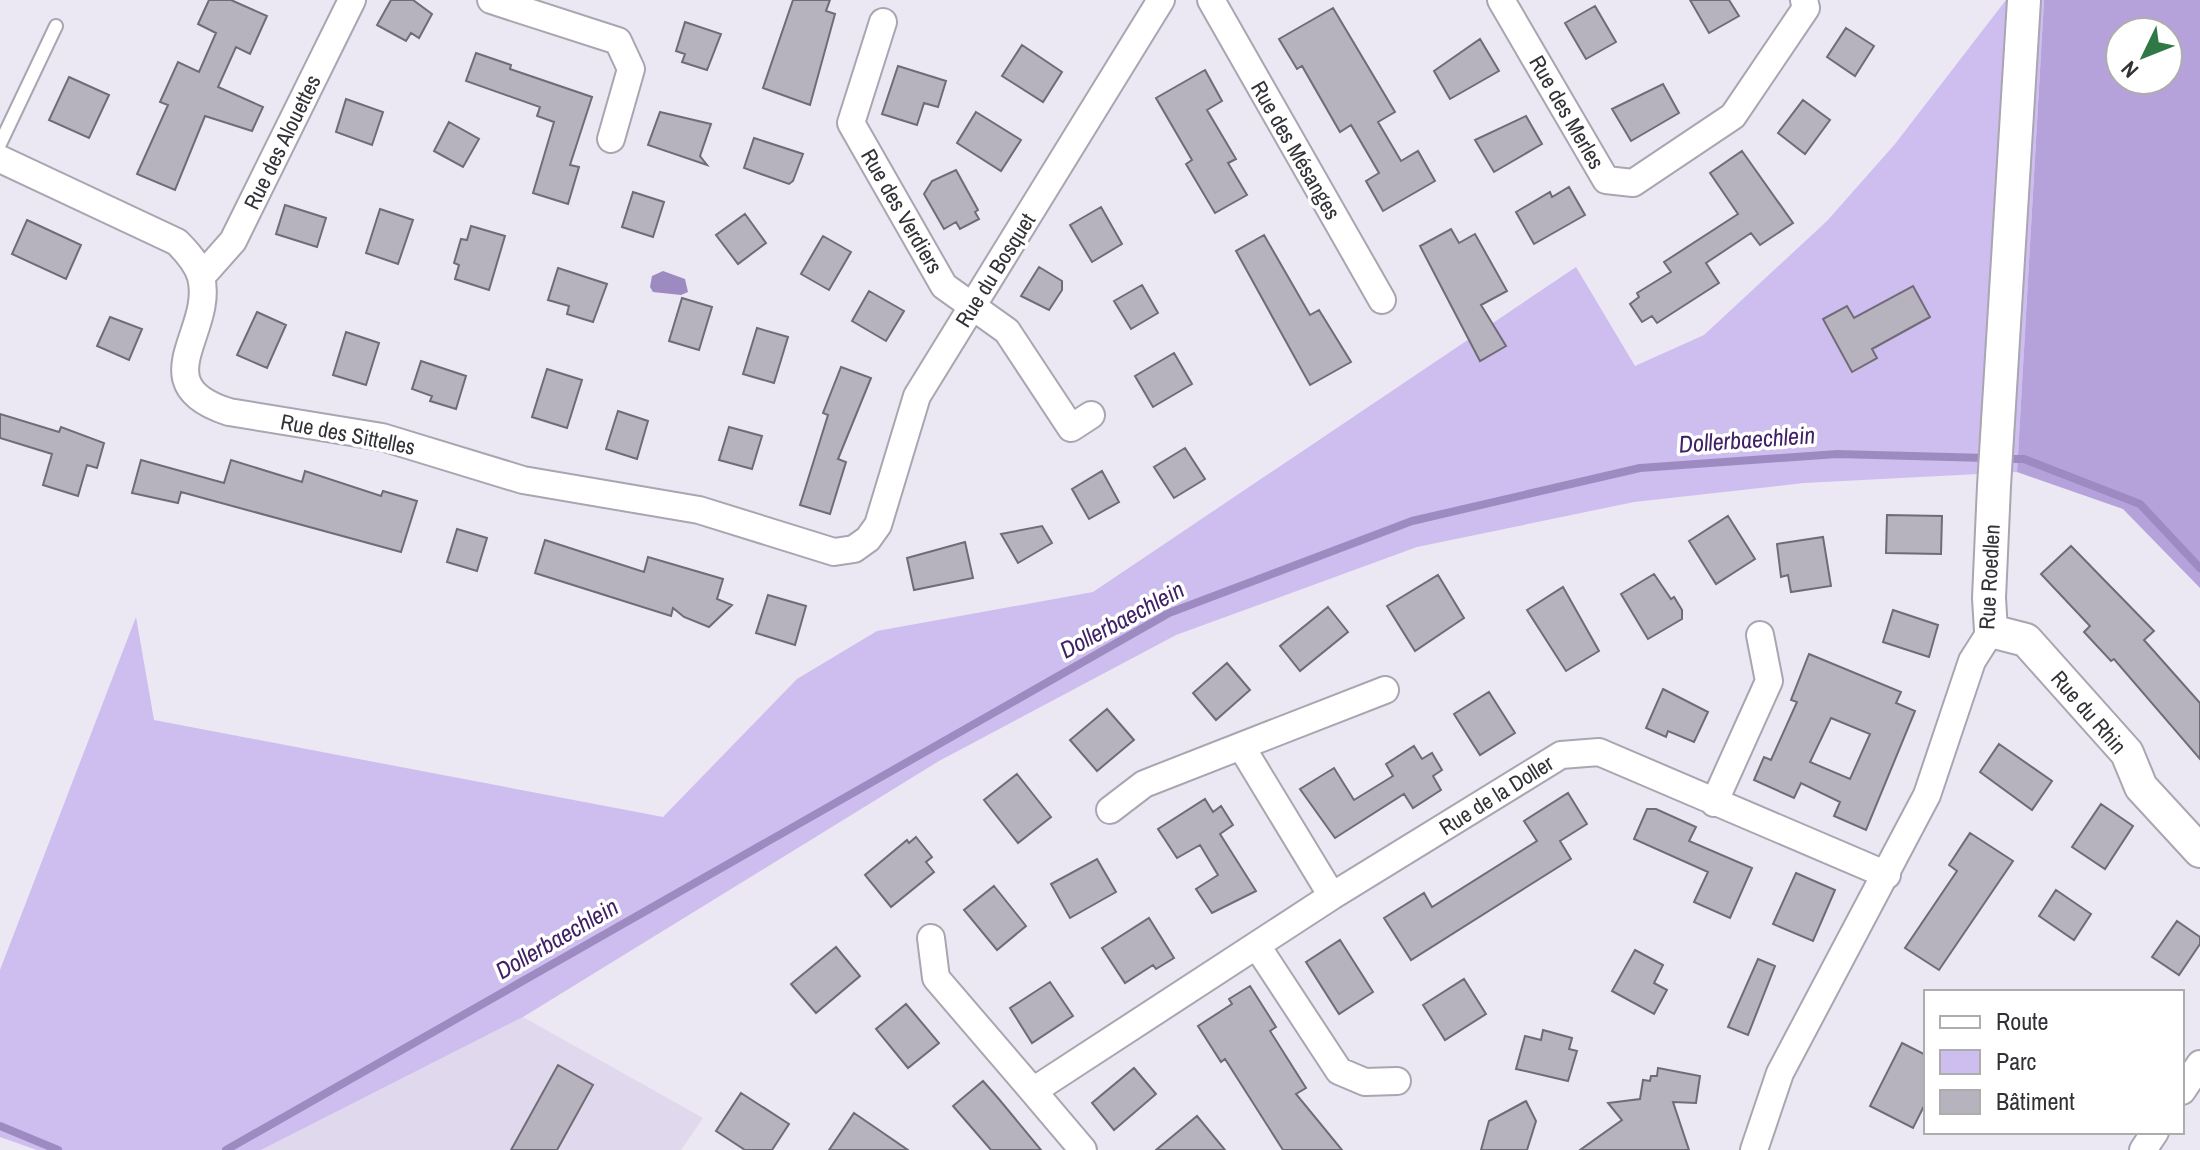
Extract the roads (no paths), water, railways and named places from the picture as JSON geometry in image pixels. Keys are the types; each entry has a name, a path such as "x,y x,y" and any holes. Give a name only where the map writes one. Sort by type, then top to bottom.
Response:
{"street":[{"name":"Rue des Alouettes","path":"201,277 233,241 352,0"},
{"path":"491,0 618,41 631,69 611,139"},
{"name":"Rue du Bosquet","path":"854,549 868,539 878,525 917,396 1161,0"},
{"name":"Rue des Mésanges","path":"1211,0 1382,300"},
{"name":"Rue des Merles","path":"1501,0 1606,180 1633,183 1733,116 1806,8 1804,0"},
{"name":"Rue Roedlen","path":"1754,1150 1780,1073 1927,795 1972,661 1991,631 1989,598 1994,486 2024,0"},
{"name":"Rue des Verdiers","path":"883,22 851,123 944,286 1007,331 1071,428 1091,415"},
{"path":"0,159 177,242 191,256 201,277"},
{"name":"Rue des Sittelles","path":"201,277 200,307 185,361 191,391 205,405 229,412 382,437 523,480 699,510 834,552 854,549"},
{"name":"Rue du Rhin","path":"1991,631 2026,640 2127,753 2141,787 2200,851"},
{"path":"1714,803 1769,681 1760,635"},
{"path":"1110,810 1144,784 1385,690"},
{"path":"1241,746 1332,896"},
{"name":"Rue de la Doller","path":"1033,1091 1332,896 1561,755 1599,752 1887,875"},
{"path":"931,938 936,978 1083,1150"},
{"path":"1257,946 1339,1071 1365,1082 1397,1081"},
{"path":"2184,1088 2200,1064"}],"lane":[{"path":"0,144 56,26"}],"waterway":[{"name":"Dollerbaechlein","path":"226,1150 1169,613 1412,521 1640,468 1837,454 1987,458"},
{"name":"Dollerbaechlein","path":"2001,459 2024,459 2140,504 2200,568"},
{"name":"Dollerbaechlein","path":"0,1126 58,1150"}]}
